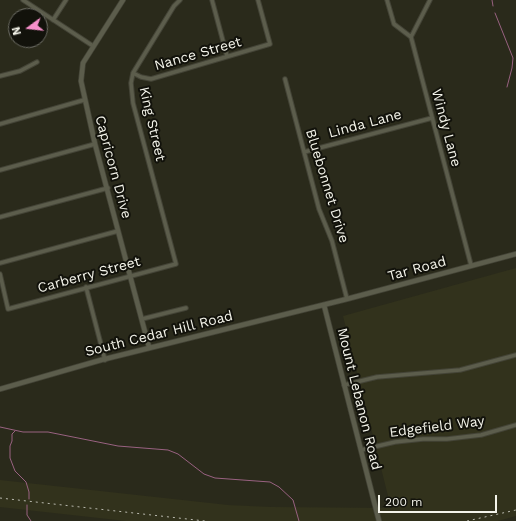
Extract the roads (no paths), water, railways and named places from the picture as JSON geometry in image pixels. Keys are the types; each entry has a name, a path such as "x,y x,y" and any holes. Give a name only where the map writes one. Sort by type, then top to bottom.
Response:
{"street":[{"path":"23,0 93,46"},
{"path":"53,20 66,0"},
{"name":"Capricorn Drive","path":"123,0 83,63 81,81 95,144 108,188 149,348"},
{"name":"King Street","path":"176,264 133,103 131,83 133,73 174,6 180,0"},
{"path":"212,0 227,56"},
{"name":"Nance Street","path":"133,73 141,77 151,79 270,44 258,0"},
{"path":"387,0 394,24 411,37 430,0"},
{"name":"Windy Lane","path":"411,37 471,266"},
{"path":"0,76 20,71 38,62"},
{"name":"Bluebonnet Drive","path":"285,79 319,209 332,241 347,299"},
{"path":"0,124 84,100"},
{"name":"Linda Lane","path":"304,152 432,118"},
{"path":"0,170 95,144"},
{"path":"0,217 108,188"},
{"path":"0,263 118,231"},
{"name":"Tar Road","path":"324,305 516,254"},
{"name":"Carberry Street","path":"0,274 8,309 130,275 176,264"},
{"path":"86,287 105,360"},
{"name":"South Cedar Hill Road","path":"0,389 149,348 324,305"},
{"name":"Mount Lebanon Road","path":"324,305 379,521"},
{"path":"142,319 186,308"},
{"path":"344,385 377,377 460,370 516,355"},
{"name":"Edgefield Way","path":"361,450 395,442 424,439 447,439 481,435 516,425"}],"waterway":[{"path":"492,0 493,6"},
{"path":"495,13 513,58 507,87"},
{"path":"0,427 23,432 48,432 118,446 168,450 178,454 204,474 215,478 270,482 279,487 293,500 299,521"},
{"path":"15,431 12,434 10,458 15,471 26,482 29,492 29,499"},
{"path":"27,505 27,515 31,521"}],"railway":[{"path":"0,498 205,521"},
{"path":"467,521 516,510"}]}
